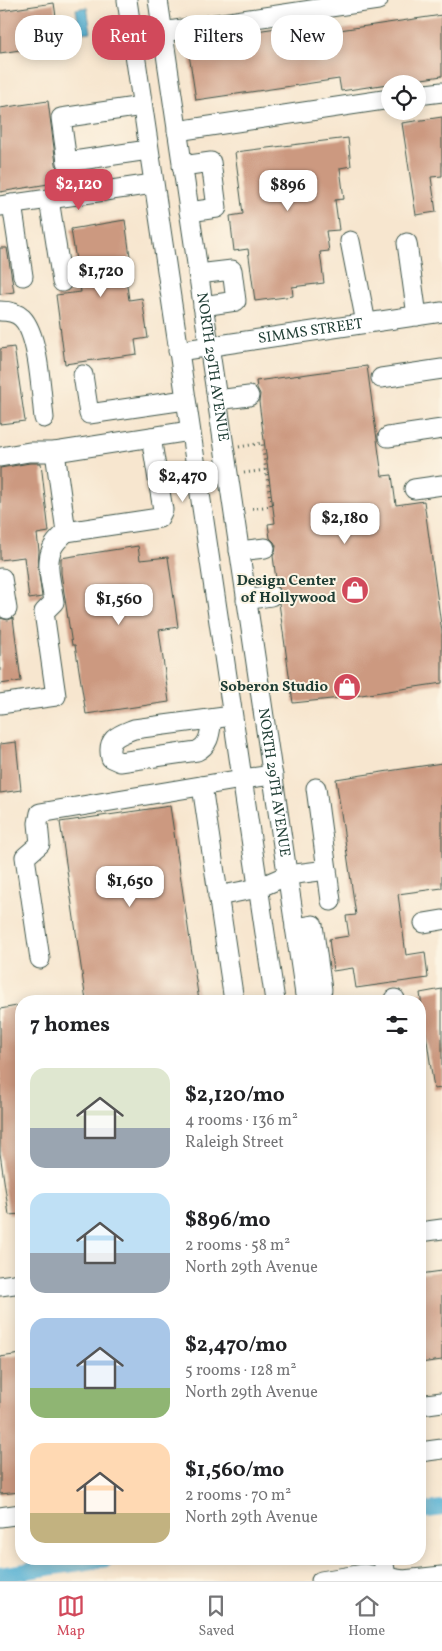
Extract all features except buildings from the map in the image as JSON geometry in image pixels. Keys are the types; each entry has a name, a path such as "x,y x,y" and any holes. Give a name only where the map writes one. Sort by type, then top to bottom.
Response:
{"street":[{"name":"NORTH 29TH AVENUE","path":"127,0 274,995"},
{"name":"NORTH 29TH AVENUE","path":"158,0 160,15"},
{"path":"165,32 378,0"},
{"name":"NORTH 29TH AVENUE","path":"165,52 306,995"},
{"path":"426,95 442,92"},
{"path":"177,131 381,101"},
{"path":"142,106 61,118 67,162 148,150"},
{"path":"182,166 211,162 217,208 189,212"},
{"path":"23,276 6,205 153,184"},
{"path":"49,199 62,282"},
{"path":"350,241 366,324"},
{"path":"407,243 417,316"},
{"path":"198,274 232,270 236,301 203,306"},
{"path":"0,311 14,313 22,319 34,340 44,418"},
{"name":"SIMMS STREET","path":"178,351 442,312"},
{"path":"381,378 442,369"},
{"path":"83,375 89,414 185,400"},
{"path":"217,400 249,396"},
{"path":"388,437 442,428"},
{"path":"0,457 29,452 54,452 190,431"},
{"path":"0,704 56,696 44,612 54,602 48,563 53,545 66,532 159,518 163,510 151,437"},
{"path":"54,452 66,532"},
{"path":"414,489 442,485"},
{"path":"239,551 265,548"},
{"path":"0,578 2,578 7,609"},
{"path":"246,600 272,596"},
{"path":"212,719 208,742 197,751 120,762 111,758 109,749 112,740 134,729 232,716"},
{"path":"40,959 25,857 40,844 38,823 40,813 242,779 273,776"},
{"path":"202,786 233,995"},
{"path":"316,788 331,901"},
{"path":"218,896 258,888 288,875 327,870"},
{"path":"426,1231 442,1229"},
{"path":"0,1286 15,1284"},
{"path":"426,1404 442,1402"},
{"path":"426,1451 442,1450"},
{"path":"0,1517 15,1515"},
{"path":"321,1581 364,1571 385,1572 403,1580 442,1576"}],"path":[{"path":"236,447 262,444 266,470 271,506 245,510"},
{"path":"239,474 266,470"}],"water":[{"path":"87,7 91,32 82,33 82,15 77,15 76,9"}],"waterway":[{"path":"426,1510 442,1508"},
{"path":"0,1575 66,1565"}],"place":[{"name":"Design Center of Hollywood","path":"355,590"},
{"name":"Soberon Studio","path":"347,687"}]}
